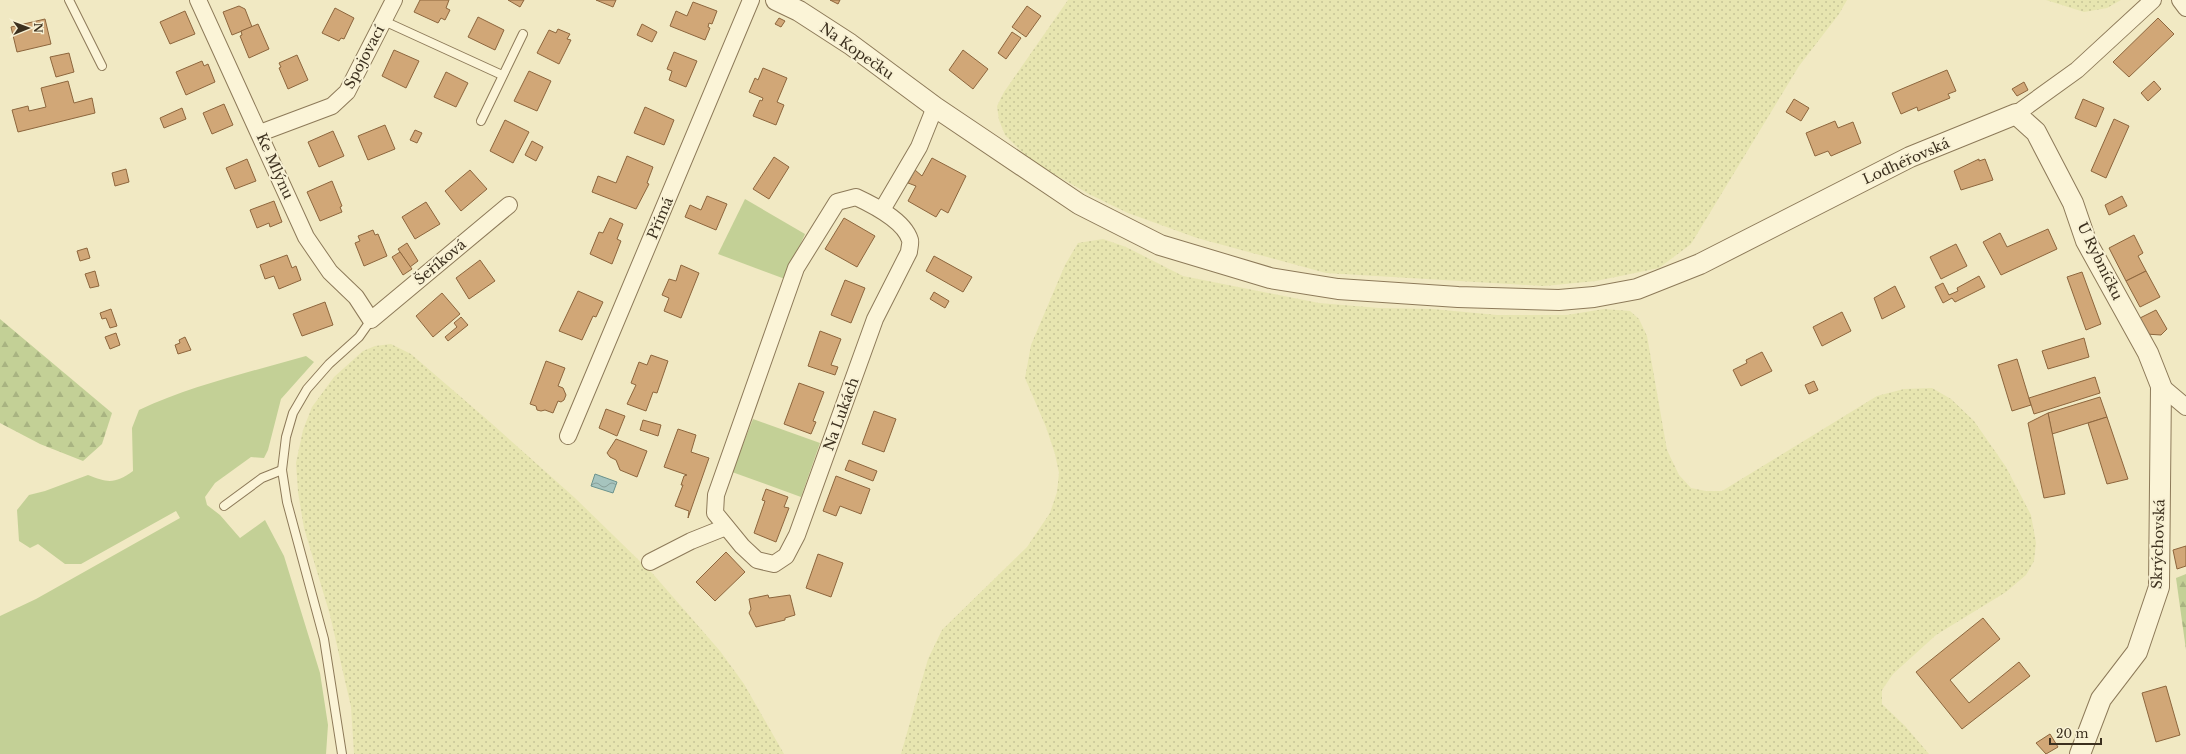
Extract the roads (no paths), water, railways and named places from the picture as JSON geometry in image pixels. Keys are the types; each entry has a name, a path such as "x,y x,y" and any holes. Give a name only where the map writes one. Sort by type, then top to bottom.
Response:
{"street":[{"name":"Ke Mlýnu","path":"198,0 260,133 306,237 330,272 356,297 370,320"},
{"name":"Spojovací","path":"260,133 332,106 347,92 394,0"},
{"name":"Přímá","path":"568,436 751,0"},
{"name":"Na Kopečku","path":"776,0 798,11 850,44 935,107 1079,204 1160,245 1270,278 1338,289 1466,297 1559,300 1594,297 1637,289"},
{"name":"Lodhéřovská","path":"1637,289 1700,264 1910,157 2016,114 2076,70 2153,0"},
{"path":"2180,0 2186,8"},
{"path":"882,210 919,147 935,107"},
{"name":"U Rybníčku","path":"2016,114 2036,132 2073,203 2086,241 2148,353 2161,386 2186,407"},
{"name":"Na Lukách","path":"856,197 882,210 907,235 910,240 909,252 875,319 797,535 786,556 774,564 757,560 742,546 715,513 716,495 796,268 837,202 856,197"},
{"name":"Šeříková","path":"370,320 509,204"},
{"name":"Skrýchovská","path":"2080,754 2101,699 2137,652 2159,587 2161,386"},
{"path":"650,562 691,541 726,527"}],"lane":[{"path":"69,0 102,66"},
{"path":"384,21 502,75"},
{"path":"481,121 523,34"},
{"path":"342,754 324,639 287,502 282,470 286,437 293,413 307,389 328,364 359,337 370,320"},
{"path":"224,506 262,478 282,470"}],"water":[{"path":"595,474 617,482 613,493 591,486"}]}
